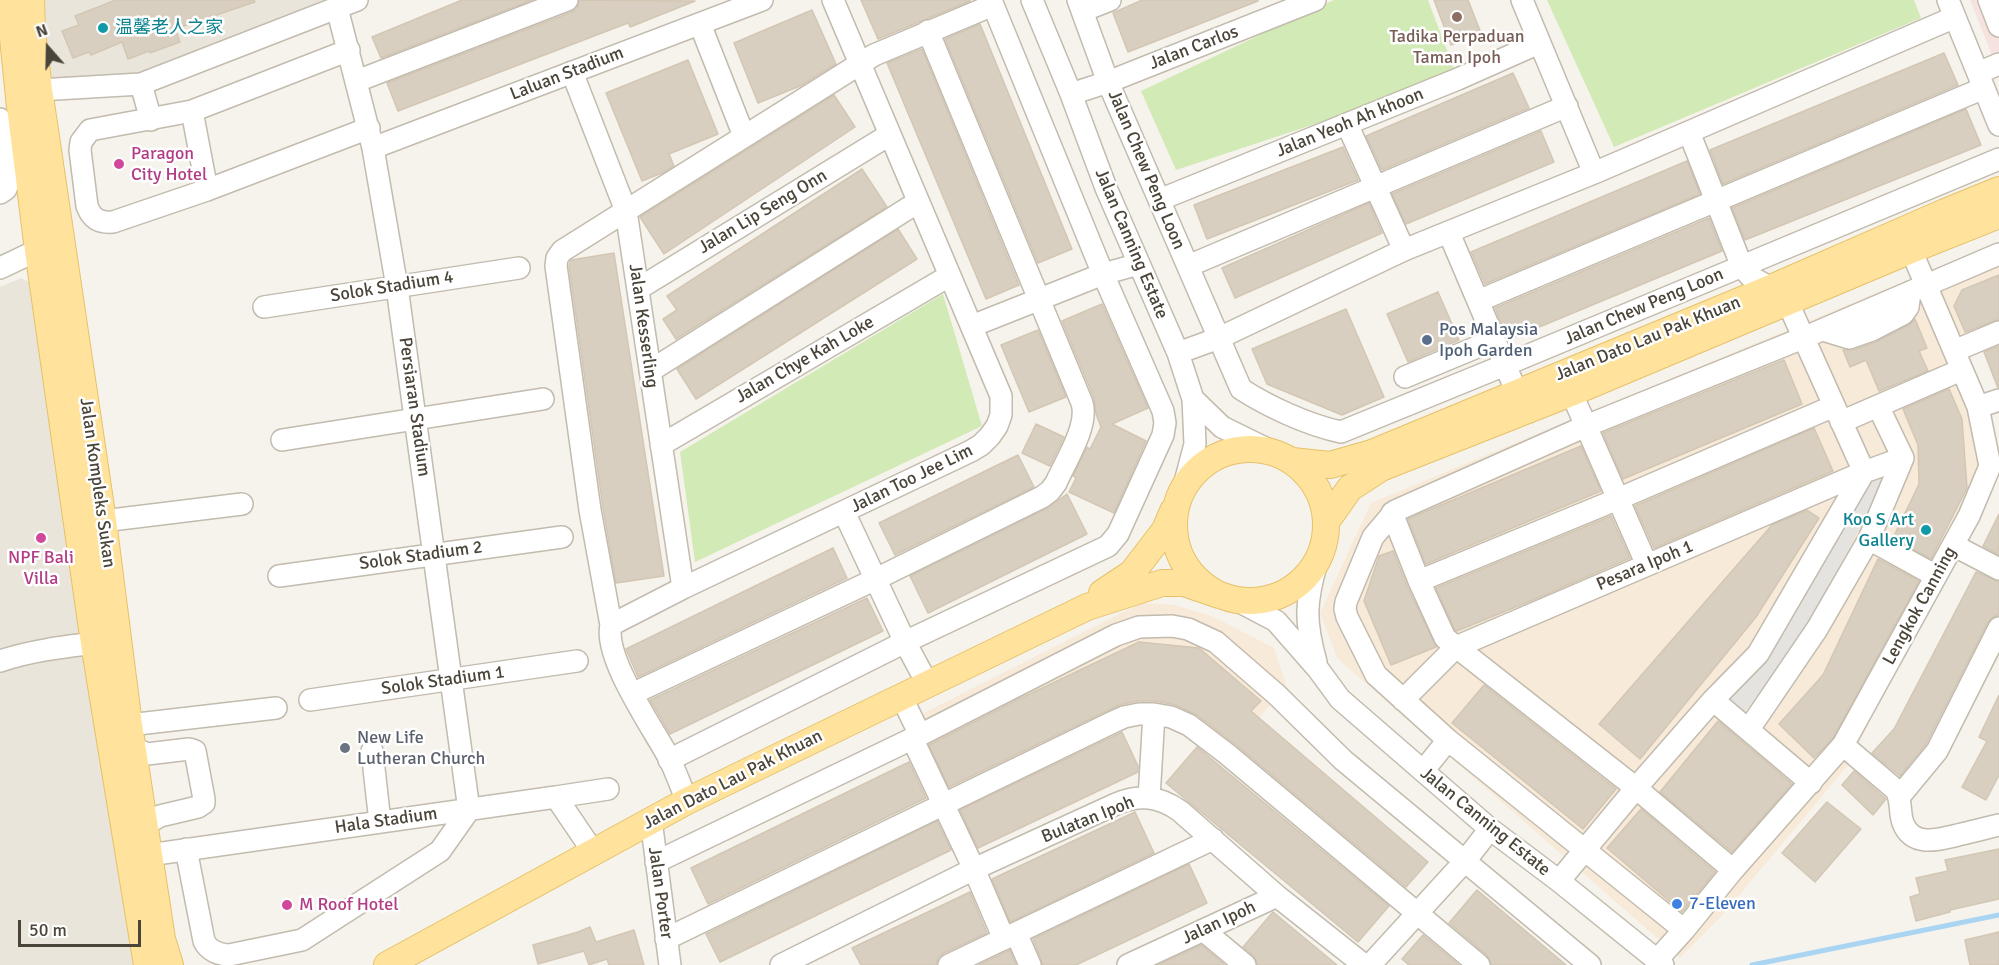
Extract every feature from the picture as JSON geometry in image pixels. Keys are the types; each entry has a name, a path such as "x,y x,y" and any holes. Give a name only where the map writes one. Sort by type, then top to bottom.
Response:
{"main road":[{"name":"Jalan Kompleks Sukan","path":"11,0 20,107 38,250 93,643 147,965"},
{"name":"Jalan Kompleks Sukan","path":"31,0 32,32 39,90 103,521 130,736 162,939 170,965"},
{"name":"Jalan Dato Lau Pak Khuan","path":"1326,522 1350,488 1381,468 1571,393 1779,295 1945,212 1999,190"},
{"name":"Jalan Dato Lau Pak Khuan","path":"1282,457 1330,465 1372,453 1748,298 1779,295 1911,250 1999,215"},
{"path":"1248,449 1282,457 1310,477 1322,498 1326,522 1324,543 1317,562 1302,581 1283,594 1261,601 1229,598 1201,584 1186,568 1176,548 1173,526 1180,495 1201,467 1223,454 1248,449"},
{"name":"Jalan Dato Lau Pak Khuan","path":"1087,607 1100,594 1132,573 1165,530 1180,495"},
{"name":"Jalan Dato Lau Pak Khuan","path":"387,965 687,801 1087,607 1162,583 1184,583 1229,598"}],"street":[{"path":"39,90 141,84 357,0"},
{"path":"357,81 567,0"},
{"name":"Laluan Stadium","path":"151,120 97,128 90,130 84,136 80,150 87,206 90,214 96,220 113,222 572,72 762,0"},
{"name":"Jalan Too Jee Lim","path":"611,625 683,588 971,451 990,436 1001,415 1001,396 948,276 833,0"},
{"name":"Jalan Canning Estate","path":"1032,0 1071,94 1106,188 1178,353 1193,399 1222,427 1282,457"},
{"path":"1080,5 1110,0"},
{"name":"Jalan Carlos","path":"1071,94 1108,82 1315,0"},
{"path":"1522,0 1594,172"},
{"path":"1989,0 1999,26"},
{"path":"669,760 905,642 1104,549 1118,534 1163,435 1166,423 1163,411 1104,274 1000,2 874,55 562,251 556,262 590,510 611,625 609,631 613,651 632,694 669,760 687,801"},
{"name":"Jalan Chew Peng Loon","path":"1080,5 1108,82 1241,389 1321,428 1341,432 1999,159"},
{"name":"Persiaran Stadium","path":"337,8 371,138 397,287 469,810"},
{"path":"1178,353 1219,338 1404,250 1689,132 1951,8 1999,125"},
{"path":"700,24 744,136"},
{"path":"632,694 876,579 1042,497 1056,483 1081,426 1083,409 928,32"},
{"name":"Jalan Yeoh Ah khoon","path":"1159,200 1539,44"},
{"path":"141,84 151,120 192,111 349,50"},
{"path":"1478,300 1717,200 1981,80 1999,63"},
{"name":"Jalan Kesserling","path":"572,72 627,211 683,588"},
{"path":"1188,266 1567,106"},
{"path":"192,111 207,190"},
{"path":"0,120 9,180 6,189 0,193"},
{"path":"1347,124 1404,250"},
{"path":"1559,881 1713,700 1758,654 1864,472 1838,414 1813,334 1779,295 1751,277 1742,267 1689,132"},
{"name":"Jalan Lip Seng Onn","path":"638,289 889,135"},
{"path":"650,371 918,202"},
{"path":"1911,250 1912,236 1916,230 1934,221 1945,212"},
{"path":"1449,232 1517,393 1557,381 1568,385 1647,565"},
{"path":"0,268 38,250"},
{"name":"Lengkok Canning","path":"1660,963 1733,870 1844,745 1969,516 1995,459 1978,407 1958,360 1918,289 1911,250"},
{"path":"1684,930 1448,740 1372,670 1345,609 1373,537 1392,513 1586,426 1813,334 1999,254"},
{"path":"972,326 1104,274 1139,264"},
{"name":"Solok Stadium 4","path":"264,307 519,268"},
{"name":"Jalan Chye Kah Loke","path":"661,445 948,276"},
{"path":"1419,581 1618,499 1838,414 1878,406 1958,360 1999,332"},
{"path":"1405,377 1494,340"},
{"path":"282,440 543,399"},
{"path":"1180,495 1195,444 1193,399"},
{"path":"1978,407 1999,400"},
{"path":"1749,729 1817,629 1869,539 1903,458 1878,406"},
{"name":"Pesara Ipoh 1","path":"1403,700 1456,646 1864,472 1903,458"},
{"path":"103,521 242,504"},
{"path":"844,512 905,642 927,683"},
{"path":"1392,513 1445,638 1636,788 1733,870"},
{"name":"Solok Stadium 2","path":"279,576 562,537"},
{"path":"1869,539 1936,576"},
{"path":"1953,545 1999,569"},
{"name":"Jalan Canning Estate","path":"1317,562 1307,605 1307,624 1318,669"},
{"name":"Jalan Canning Estate","path":"1229,598 1276,621 1318,669 1340,699 1490,829 1559,881 1660,963"},
{"path":"656,862 916,736 1116,635 1139,627 1154,625 1188,629 1216,642 1227,650 1343,760 1590,965"},
{"path":"1899,797 1937,751 1999,628"},
{"path":"0,661 52,648 93,643"},
{"name":"Solok Stadium 1","path":"310,700 577,661"},
{"path":"901,696 944,803 974,869 1010,936 1030,965"},
{"path":"1713,700 1811,783"},
{"path":"130,736 276,708"},
{"path":"1149,798 1154,714"},
{"path":"666,939 1124,717 1154,714 1171,717 1189,725 1236,761 1479,965"},
{"path":"130,736 147,754 189,749 195,751 204,799 202,806 160,816 144,825"},
{"path":"1423,771 1448,740"},
{"path":"1844,745 1893,788 1899,797 1903,822 1909,833 1918,839 1937,841 1999,825"},
{"path":"372,751 380,822"},
{"name":"Hala Stadium","path":"149,855 608,789"},
{"path":"556,797 594,853"},
{"name":"Bulatan Ipoh","path":"781,965 825,955 974,869 1122,802 1149,798 1171,804 1277,896 1364,965"},
{"path":"186,849 204,941 211,950 222,955 229,955 303,940 440,851 469,810"},
{"name":"Jalan Porter","path":"651,820 670,965"},
{"path":"1370,965 1465,861 1490,829"},
{"path":"949,965 1213,839"},
{"name":"Jalan Ipoh","path":"1137,963 1277,896"},
{"path":"1203,930 1245,965"}],"shaded area":[{"path":"43,0 366,0 141,82 43,89"},
{"path":"1970,0 1999,0 1999,73"},
{"path":"1999,242 1999,332 1950,352 1984,438 1984,506 1929,601 1848,765 1725,912 1680,958 1337,658 1320,613 1371,503"},
{"path":"21,278 33,284 133,965 0,965 0,287"},
{"path":"1890,471 1790,660 1743,713 1726,701 1866,479"},
{"path":"1141,603 1175,605 1214,617 1274,648 1287,687 1227,752 1134,710 943,801 904,723"}],"green space":[{"path":"1334,0 1428,0 1457,77 1176,170 1141,91"},
{"path":"1547,0 1914,0 1921,18 1614,147"},
{"path":"943,294 982,426 695,562 680,452"}],"building":[{"path":"116,0 254,0 255,2 175,29 180,42 150,53 149,51 128,59 122,42 91,55 89,52 73,58 62,31 79,25 75,16"},
{"path":"462,0 532,0 381,58 372,37"},
{"path":"579,0 695,1 630,27 628,23 398,111 387,83 572,12 577,8"},
{"path":"861,0 970,0 970,1 878,39"},
{"path":"1142,0 1258,1 1128,52 1113,13"},
{"name":"Tadika Perpaduan Taman Ipoh","path":"1434,0 1468,0 1481,33 1451,45"},
{"path":"812,10 836,64 800,86 758,103 734,43"},
{"path":"980,24 1072,249 1038,263 945,39"},
{"path":"922,49 1019,285 986,299 887,63"},
{"path":"1944,53 1958,85 1723,184 1710,150"},
{"path":"688,60 718,134 669,154 674,166 642,181 606,93"},
{"path":"1513,73 1529,108 1382,170 1366,136"},
{"path":"834,95 855,127 664,254 640,217"},
{"path":"1966,109 1981,145 1745,240 1732,208"},
{"path":"1541,131 1554,162 1406,224 1392,194"},
{"path":"1343,147 1358,180 1207,239 1194,205"},
{"path":"1687,161 1700,194 1485,284 1471,252"},
{"path":"862,169 887,207 676,339 663,319 677,310 667,296"},
{"path":"1369,203 1382,233 1235,298 1222,268"},
{"path":"1709,218 1722,251 1508,340 1495,308"},
{"path":"898,229 917,259 696,399 677,369"},
{"path":"614,253 664,576 616,583 603,508 569,266 571,260"},
{"path":"1999,275 1999,319 1965,332 1954,306 1962,290"},
{"path":"1438,292 1459,340 1408,362 1387,314"},
{"path":"1102,304 1148,408 1112,424 1146,441 1114,513 1069,492 1076,478 1073,476 1087,447 1090,449 1101,427 1096,414 1094,398 1062,321"},
{"path":"1346,309 1384,397 1342,415 1267,384 1252,349"},
{"path":"1915,319 1927,348 1919,351 1928,371 1879,391 1866,360 1850,367 1843,350 1853,350 1876,342 1909,325"},
{"path":"1038,330 1066,397 1029,412 1001,345"},
{"path":"1999,346 1999,388 1998,388 1984,352"},
{"path":"1784,360 1802,404 1623,479 1603,433"},
{"path":"1949,389 1962,419 1967,488 1931,559 1893,538 1919,484 1918,445 1903,409"},
{"path":"1036,424 1064,437 1050,466 1022,453"},
{"path":"1814,428 1833,471 1654,548 1635,506"},
{"path":"1581,446 1601,491 1426,564 1408,519"},
{"path":"1018,455 1034,487 895,555 879,523"},
{"path":"1067,494 1087,534 928,613 910,576 1048,508"},
{"path":"1807,510 1819,518 1756,617 1640,759 1599,724 1772,525"},
{"path":"1999,514 1999,555 1983,546"},
{"path":"1611,516 1630,558 1540,597 1455,630 1436,588"},
{"path":"833,548 847,578 638,677 626,649"},
{"path":"1393,551 1436,647 1391,665 1364,601 1379,556"},
{"path":"1878,559 1919,581 1833,738 1814,758 1779,724 1823,675"},
{"path":"1976,572 1999,582 1999,615 1988,622 1926,744 1900,776 1872,753 1894,729"},
{"path":"867,598 883,631 670,734 650,700"},
{"path":"1139,642 1199,648 1261,701 1251,711 1428,862 1406,887 1197,715 1176,705 1156,701 1137,701 1119,705 949,787 929,745"},
{"path":"1484,685 1616,789 1583,829 1452,723"},
{"path":"1999,695 1999,775 1986,800 1962,787 1987,741 1979,737"},
{"path":"1718,721 1792,784 1732,852 1660,792"},
{"path":"1122,732 1138,766 1138,772 978,848 960,810"},
{"path":"1197,747 1389,906 1358,942 1166,783"},
{"path":"909,762 926,798 708,904 691,868"},
{"path":"1854,771 1886,799 1873,815 1842,785"},
{"path":"1827,802 1861,829 1815,882 1782,853"},
{"path":"1641,809 1715,872 1682,912 1607,848"},
{"path":"1135,812 1154,853 1010,922 992,879"},
{"path":"937,821 951,850 720,962 706,934"},
{"path":"1999,849 1999,899 1950,910 1950,912 1916,921 1910,897 1920,894 1916,878 1948,871 1945,860"},
{"path":"1189,864 1207,903 1076,965 1043,965 1033,939"},
{"path":"1477,890 1566,965 1491,965 1487,955 1449,923"},
{"path":"970,892 987,933 944,953 938,958 936,965 861,965 852,948"},
{"path":"1273,912 1337,965 1257,965 1254,956 1243,947"},
{"path":"590,927 596,942 634,930 644,965 609,965 607,959 589,965 584,951 538,964 533,945"},
{"path":"1999,932 1999,965 1970,965 1965,940"},
{"path":"1423,935 1459,965 1409,965 1402,959"},
{"path":"1201,945 1225,965 1158,965"},
{"path":"1010,950 1016,965 979,965 1008,951"}],"waterway":[{"path":"1752,965 1999,915"}],"place":[{"name":"Tadika Perpaduan Taman Ipoh","path":"1457,17"},
{"name":"温馨老人之家","path":"103,28"},
{"name":"Paragon City Hotel","path":"119,164"},
{"name":"Pos Malaysia Ipoh Garden","path":"1427,340"},
{"name":"Koo S Art Gallery","path":"1926,530"},
{"name":"NPF Bali Villa","path":"41,538"},
{"name":"New Life Lutheran Church","path":"345,748"},
{"name":"7-Eleven","path":"1677,904"},
{"name":"M Roof Hotel","path":"287,905"}]}
